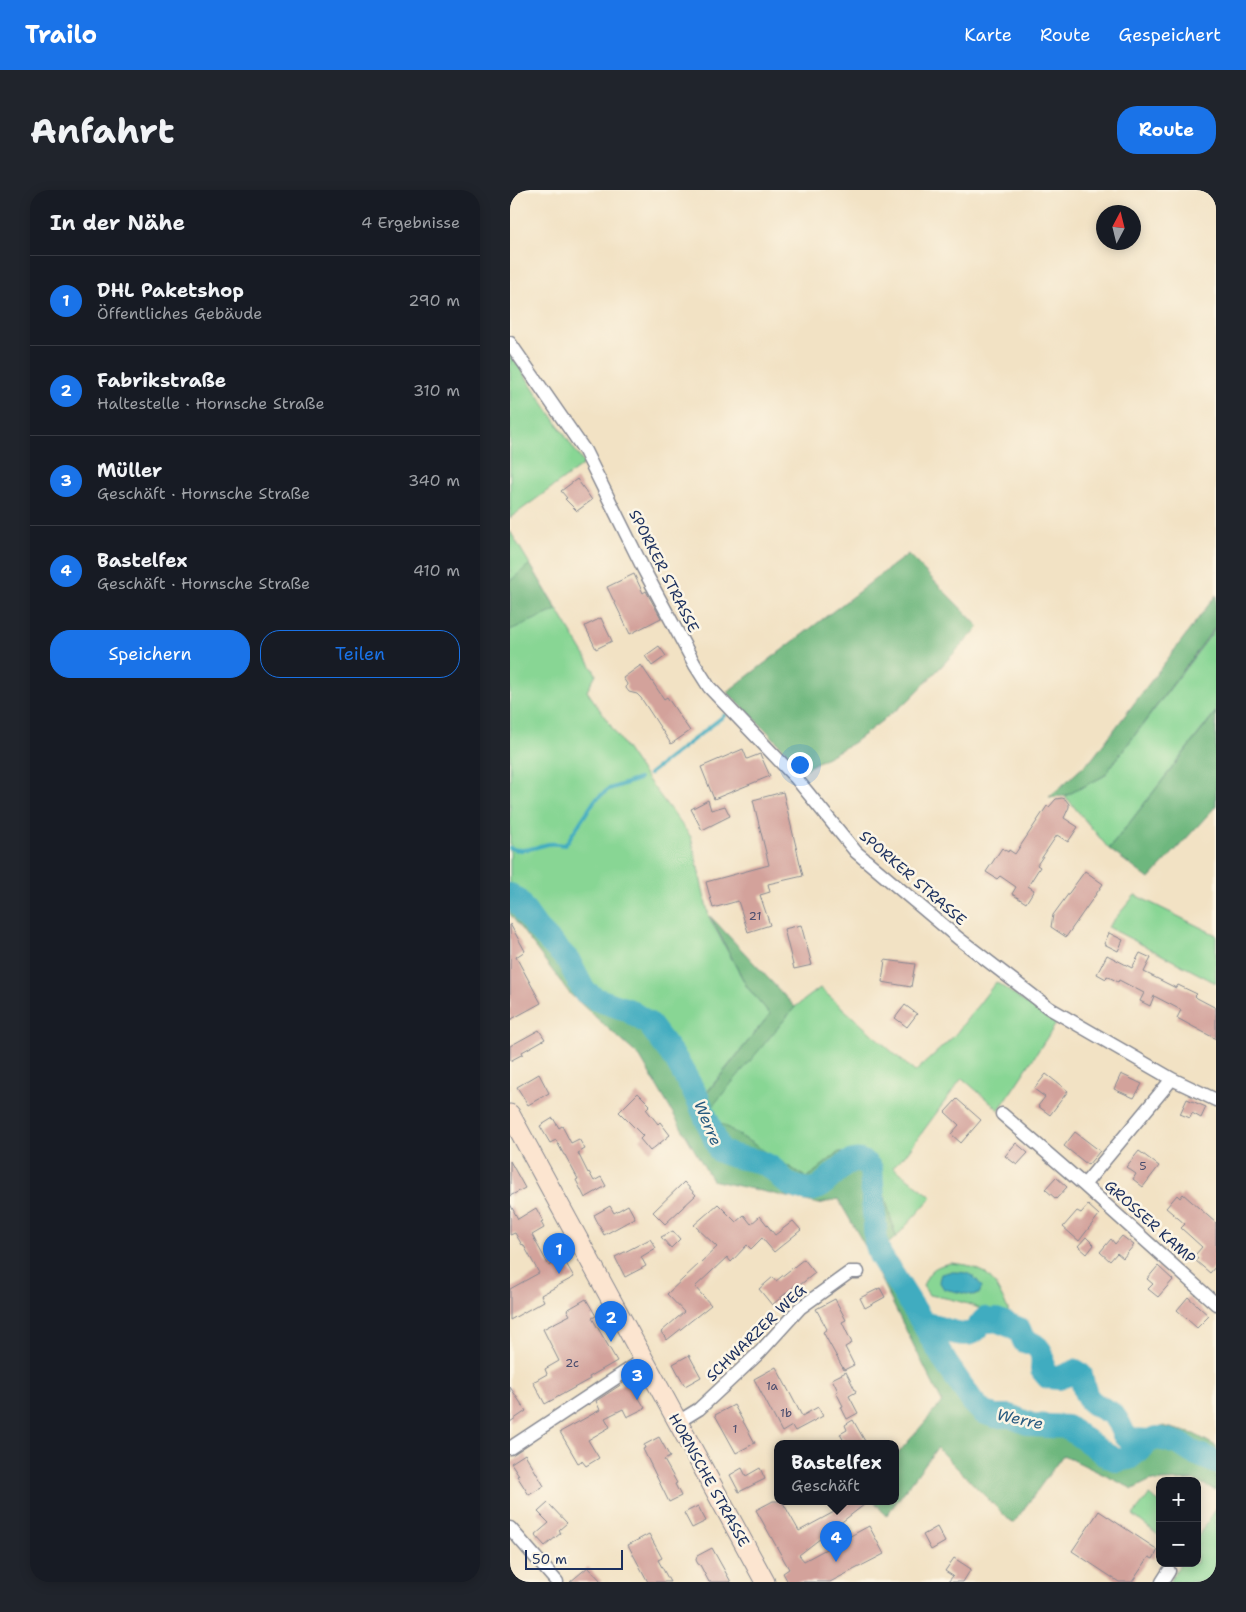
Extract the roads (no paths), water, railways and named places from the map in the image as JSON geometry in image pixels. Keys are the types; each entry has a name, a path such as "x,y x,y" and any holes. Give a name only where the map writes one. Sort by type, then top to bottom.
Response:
{"main road":[{"name":"HORNSCHE STRASSE","path":"510,1114 765,1582"}],"street":[{"name":"SPORKER STRASSE","path":"510,343 585,451 644,570 708,687 795,777 856,852 958,938 1049,1008 1172,1079 1216,1100"},
{"name":"GROSSER KAMP","path":"1084,1185 1172,1079"},
{"name":"GROSSER KAMP","path":"1002,1114 1216,1304"},
{"name":"SCHWARZER WEG","path":"678,1422 699,1409 753,1359 800,1308 850,1272 858,1272"},
{"path":"510,1448 643,1360"},
{"path":"510,1528 557,1582"}],"water":[{"path":"949,1272 964,1273 975,1278 982,1287 979,1294 972,1295 944,1289 939,1281 941,1274"}],"waterway":[{"path":"649,774 725,715"},
{"path":"510,848 524,850 550,844 565,845 595,800 609,789 639,779"},
{"name":"Werre","path":"510,895 516,899 536,927 568,960 584,991 596,999 628,1010 649,1024 676,1060 697,1097 720,1151 757,1161 770,1167 791,1185 807,1189 814,1189 820,1186 848,1163 863,1162 871,1169 876,1242 880,1255 946,1363 973,1402 983,1412 994,1416 1010,1416 1032,1425 1067,1427 1108,1456 1118,1460 1129,1458 1149,1441"},
{"name":"Werre","path":"923,1323 961,1334 973,1332 985,1319 989,1321 996,1320 1019,1329 1024,1341 1038,1347 1042,1354 1042,1370 1048,1377 1059,1378 1076,1371 1081,1375 1088,1398 1114,1416 1124,1435 1133,1440 1149,1441 1157,1438 1167,1440 1180,1444 1192,1452 1216,1462"}],"place":[{"name":"DHL Paketshop","path":"559,1274"},
{"name":"Fabrikstraße","path":"611,1342"},
{"name":"Müller","path":"637,1400"},
{"name":"Bastelfex","path":"836,1562"}]}
